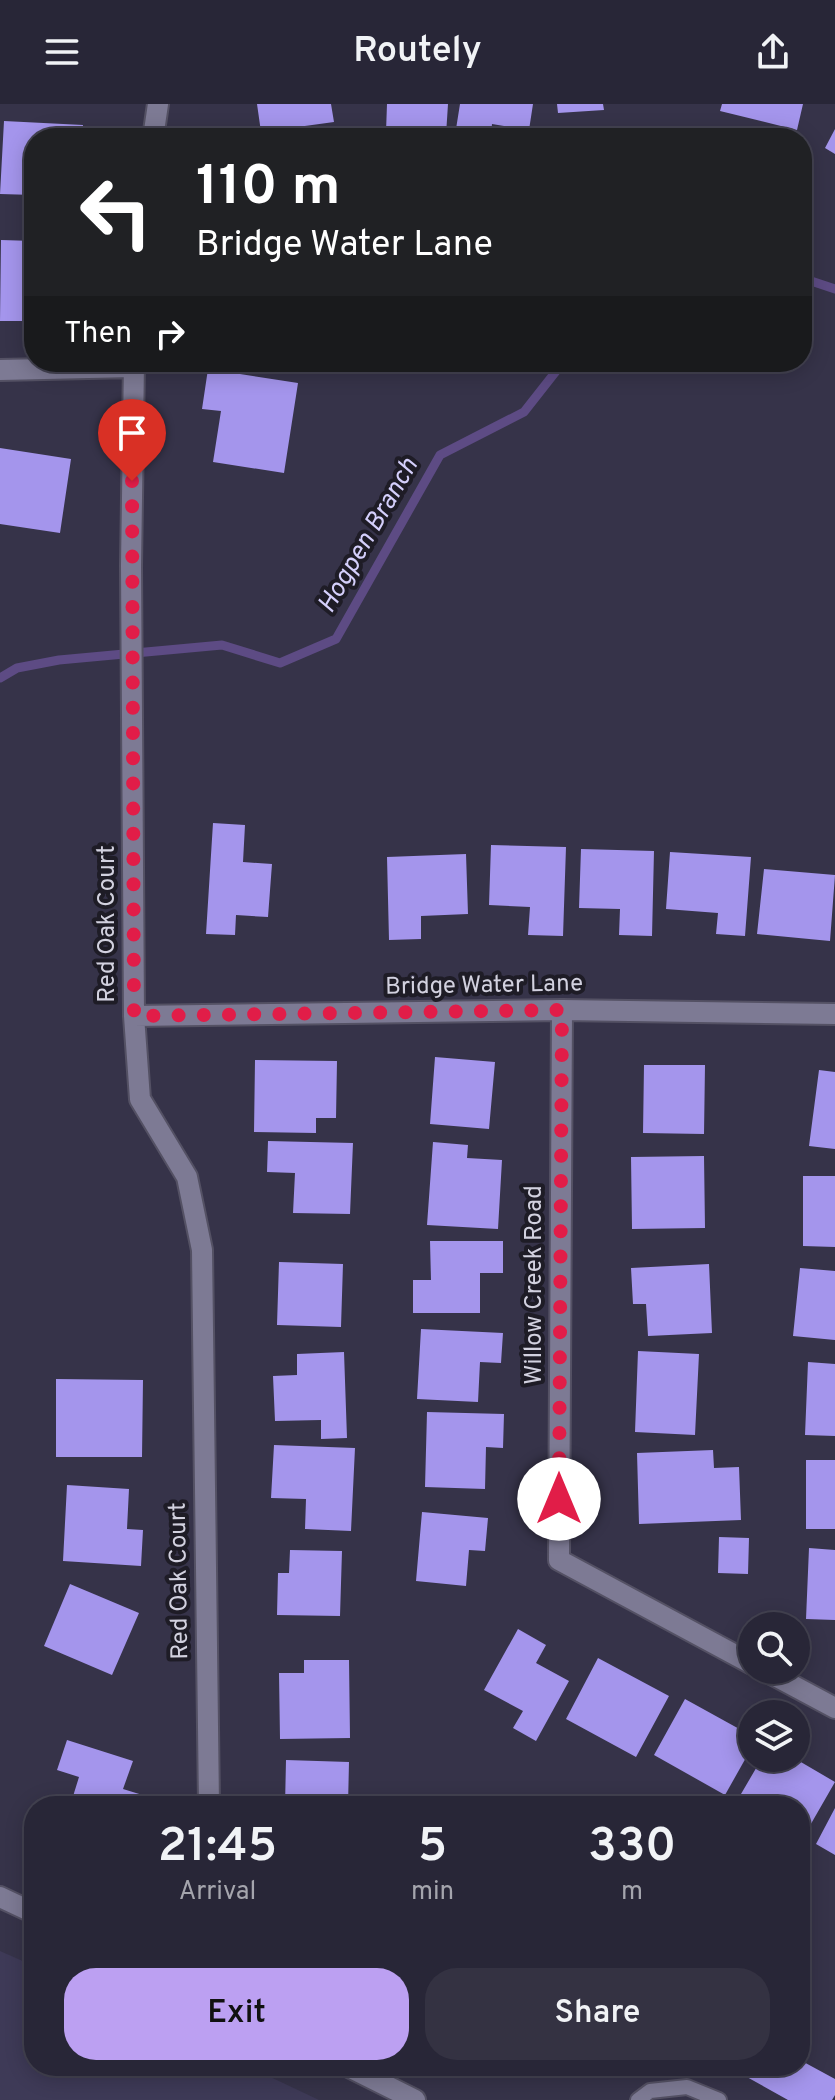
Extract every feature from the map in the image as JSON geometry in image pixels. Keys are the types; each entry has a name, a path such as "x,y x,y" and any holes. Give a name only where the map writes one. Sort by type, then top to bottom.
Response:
{"street":[{"path":"154,128 158,104"},
{"path":"0,370 24,369"},
{"name":"Red Oak Court","path":"133,372 134,1016 140,1099 187,1177 202,1250 209,1796"},
{"name":"Bridge Water Lane","path":"134,1016 562,1010 835,1014"},
{"name":"Willow Creek Road","path":"562,1010 559,1560 738,1656"},
{"path":"790,1684 835,1708"},
{"path":"0,1897 24,1908"},
{"path":"367,2076 415,2100"}],"lane":[{"path":"638,2100 650,2091 687,2087 719,2100"}],"shaded area":[{"path":"0,1951 24,1962 24,2076 268,2076 319,2100 0,2100"}],"building":[{"path":"257,104 331,104 334,122 290,128 260,128"},
{"path":"387,104 448,104 446,128 386,128"},
{"path":"460,104 533,104 529,128 492,124 492,128 456,128"},
{"path":"557,104 603,104 604,110 558,113"},
{"path":"722,104 803,104 797,128 720,111"},
{"path":"4,121 83,125 83,128 24,128 24,195 0,194"},
{"path":"835,129 835,154 825,148"},
{"path":"1,240 24,241 24,321 0,321"},
{"path":"208,372 298,383 284,473 213,462 221,411 202,409"},
{"path":"0,448 71,459 60,533 0,524"},
{"path":"213,823 245,825 243,862 272,864 268,917 236,915 235,935 206,934"},
{"path":"491,845 566,847 563,936 528,935 530,907 489,905"},
{"path":"581,849 654,851 652,936 619,935 620,909 579,908"},
{"path":"670,852 751,857 745,936 716,934 718,913 666,909"},
{"path":"466,854 468,914 421,916 421,939 389,940 387,857"},
{"path":"764,869 835,875 830,941 757,934"},
{"path":"435,1057 495,1062 489,1129 430,1124"},
{"path":"255,1060 337,1061 336,1118 316,1118 316,1133 254,1132"},
{"path":"644,1065 705,1065 704,1134 643,1133"},
{"path":"819,1070 835,1072 835,1149 809,1146"},
{"path":"268,1141 353,1143 350,1214 293,1213 295,1173 267,1172"},
{"path":"433,1142 468,1145 467,1158 502,1160 498,1229 427,1225"},
{"path":"704,1156 705,1228 632,1229 631,1157"},
{"path":"803,1176 835,1176 835,1247 803,1246"},
{"path":"430,1241 503,1241 503,1273 480,1273 480,1313 413,1313 413,1280 431,1280"},
{"path":"279,1262 343,1264 341,1327 277,1325"},
{"path":"709,1264 712,1333 648,1336 646,1304 633,1304 631,1268"},
{"path":"800,1268 835,1271 835,1340 793,1336"},
{"path":"421,1329 503,1333 501,1363 480,1362 478,1402 417,1399"},
{"path":"638,1351 699,1354 695,1435 635,1432"},
{"path":"344,1352 347,1438 321,1439 321,1420 275,1421 273,1376 297,1375 297,1354"},
{"path":"808,1362 835,1364 835,1436 805,1435"},
{"path":"56,1379 143,1380 142,1457 56,1457"},
{"path":"427,1412 504,1414 503,1448 486,1447 485,1489 425,1487"},
{"path":"274,1445 355,1448 351,1531 305,1529 306,1499 271,1498"},
{"path":"713,1450 714,1468 739,1467 741,1520 639,1524 637,1453"},
{"path":"806,1460 835,1460 835,1529 806,1529"},
{"path":"67,1485 129,1489 127,1529 143,1530 141,1566 63,1561"},
{"path":"422,1512 488,1518 485,1551 469,1550 466,1586 416,1581"},
{"path":"719,1537 749,1538 748,1574 718,1573"},
{"path":"809,1548 835,1550 835,1620 810,1619 810,1612 806,1612"},
{"path":"290,1550 342,1551 340,1616 277,1615 278,1573 289,1573"},
{"path":"70,1584 139,1613 112,1675 44,1646"},
{"path":"518,1629 546,1645 536,1663 569,1681 536,1741 513,1728 523,1711 484,1690"},
{"path":"598,1658 669,1696 636,1757 566,1719"},
{"path":"304,1660 349,1660 350,1738 280,1739 279,1673 304,1673"},
{"path":"685,1699 738,1728 738,1772 725,1795 654,1755"},
{"path":"67,1740 133,1761 123,1789 146,1796 73,1796 79,1777 57,1770"},
{"path":"286,1760 349,1762 348,1796 285,1796"},
{"path":"810,1767 835,1782 810,1826 810,1796 740,1796 754,1772 810,1772"},
{"path":"835,1808 835,1855 816,1844"},
{"path":"810,2065 835,2079 832,2100 788,2100 745,2076 810,2076"}],"waterway":[{"name":"Hogpen Branch","path":"812,281 835,289"},
{"name":"Hogpen Branch","path":"0,678 17,668 59,660 222,645 280,663 336,639 440,455 524,412 555,372"}],"route":[{"path":"132,481 134,1016 562,1010 559,1499"}]}
